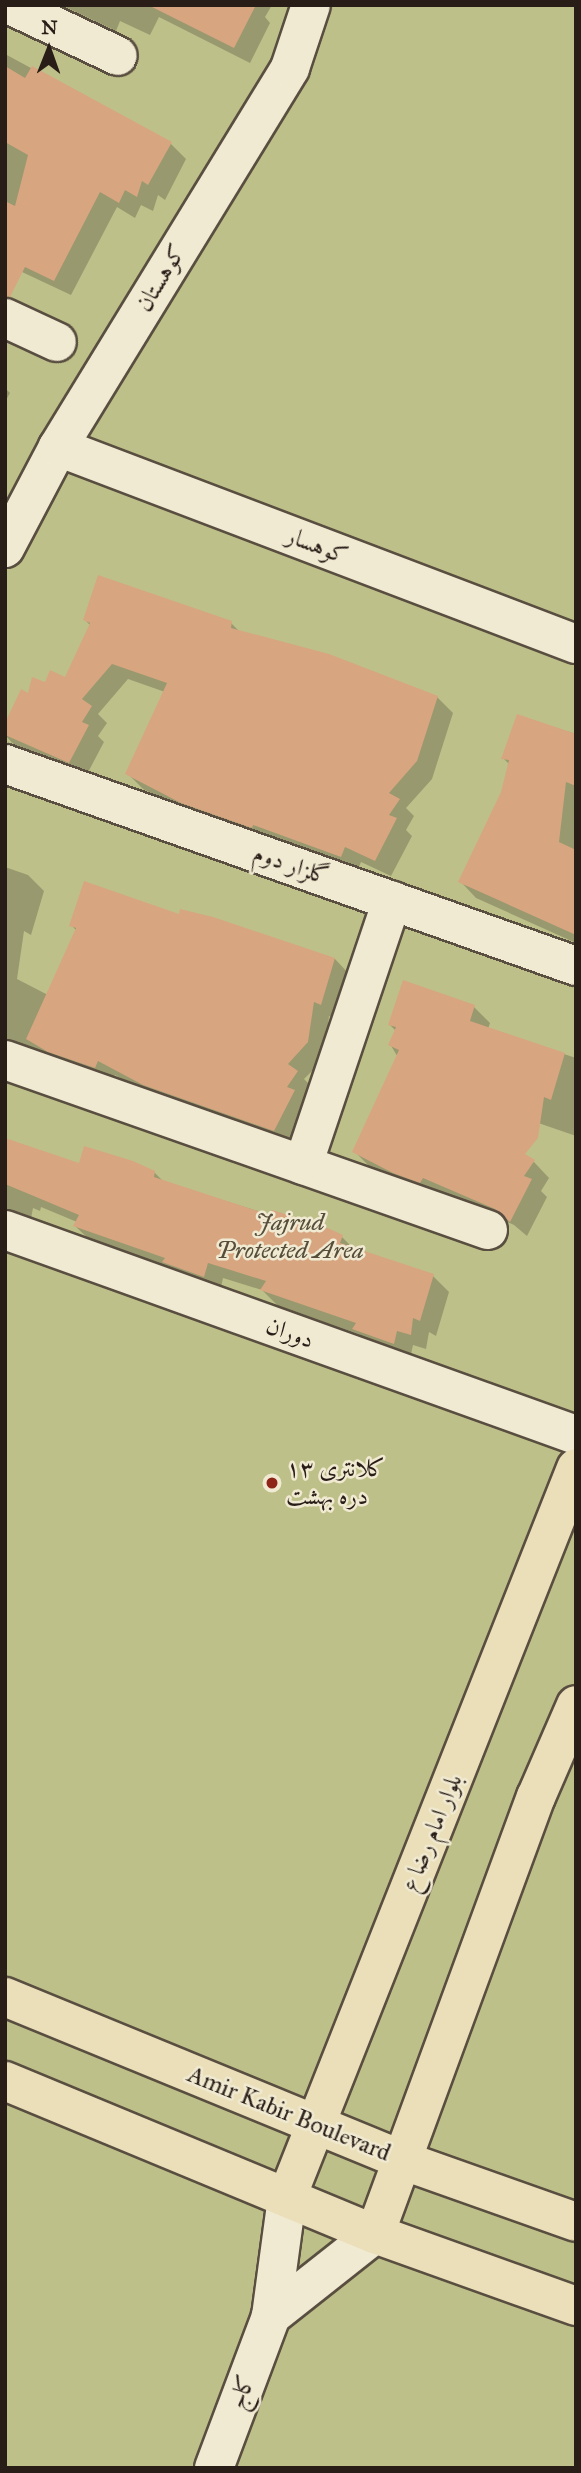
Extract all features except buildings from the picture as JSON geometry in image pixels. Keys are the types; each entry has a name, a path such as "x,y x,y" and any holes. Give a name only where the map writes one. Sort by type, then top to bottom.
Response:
{"main road":[{"name":"بلوار امام رضا ع","path":"286,2197 576,1468"},
{"path":"375,2234 536,1797 576,1705"},
{"name":"Amir Kabir Boulevard","path":"5,1997 404,2161 576,2222"},
{"path":"5,2081 375,2234 576,2306"}],"street":[{"path":"10,5 118,56"},
{"name":"کوهستان","path":"5,548 58,447 290,68 311,5"},
{"path":"5,318 57,342"},
{"name":"کوهسار","path":"58,447 576,644"},
{"name":"گلزار دوم","path":"5,764 576,966"},
{"path":"303,1165 392,901"},
{"path":"5,1060 488,1230"},
{"name":"دوران","path":"5,1230 576,1435"},
{"name":"کاج","path":"214,2468 271,2316 286,2197"},
{"path":"271,2316 375,2234"}],"green space":[{"name":"Jajrud Protected Area","path":"5,5 576,5 576,2468 5,2468"}],"place":[{"name":"کلانتری ۱۳ دره بهشت","path":"272,1483"}]}
